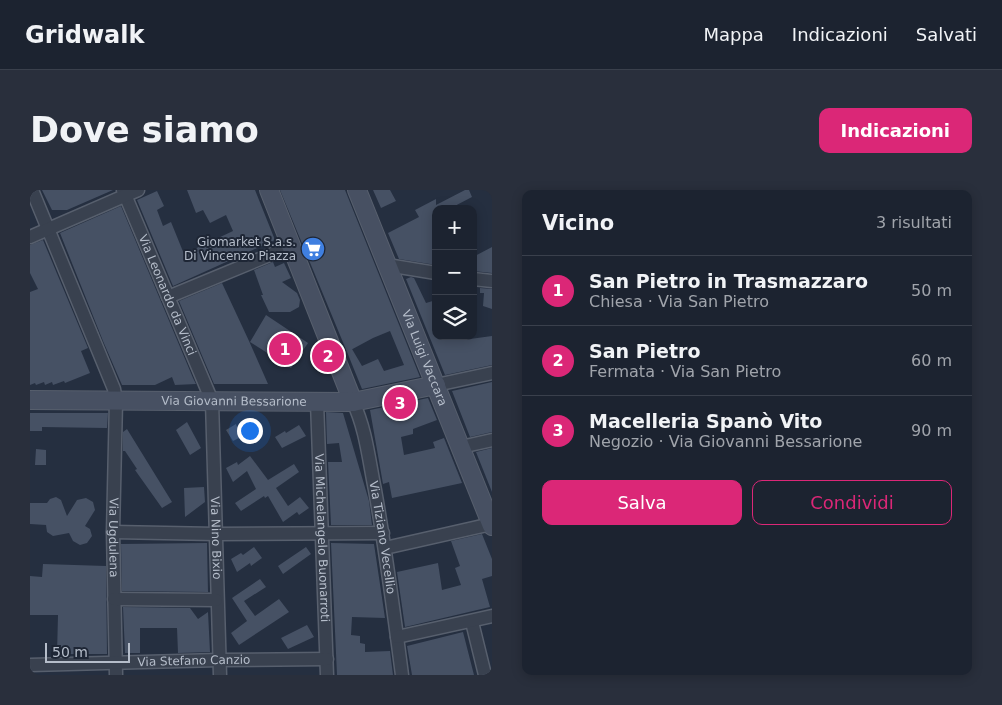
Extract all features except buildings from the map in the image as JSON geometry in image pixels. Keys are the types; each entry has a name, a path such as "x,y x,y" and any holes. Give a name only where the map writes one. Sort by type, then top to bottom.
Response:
{"main road":[{"path":"269,190 289,246 353,402"},
{"name":"Via Luigi Vaccara","path":"357,190 492,525"},
{"name":"Via Giovanni Bessarione","path":"30,400 353,402 436,384"}],"street":[{"name":"Via Ugdulena","path":"32,190 114,389 116,401 113,532 115,669"},
{"path":"30,236 129,192"},
{"name":"Via Leonardo da Vinci","path":"129,192 168,297 212,401"},
{"path":"168,297 289,246"},
{"path":"387,264 432,272"},
{"path":"477,280 492,282"},
{"path":"436,384 492,373"},
{"name":"Via Nino Bixio","path":"212,401 216,600 220,675"},
{"name":"Via Michelangelo Buonarroti","path":"317,402 327,675"},
{"name":"Via Tiziano Vecellio","path":"353,402 360,416 385,548 402,675"},
{"path":"461,447 492,440"},
{"path":"385,548 492,525"},
{"path":"113,532 323,535 382,533"},
{"path":"114,600 216,600"},
{"path":"397,637 472,622 492,616"},
{"path":"472,622 485,675"},
{"name":"Via Stefano Canzio","path":"30,665 64,670 115,669 219,660 326,660"}],"place":[{"name":"Giomarket S.a.s. Di Vincenzo Piazza","path":"313,249"},
{"name":"San Pietro in Trasmazzaro","path":"285,349"},
{"name":"San Pietro","path":"328,356"},
{"name":"Macelleria Spanò Vito","path":"400,403"}]}
